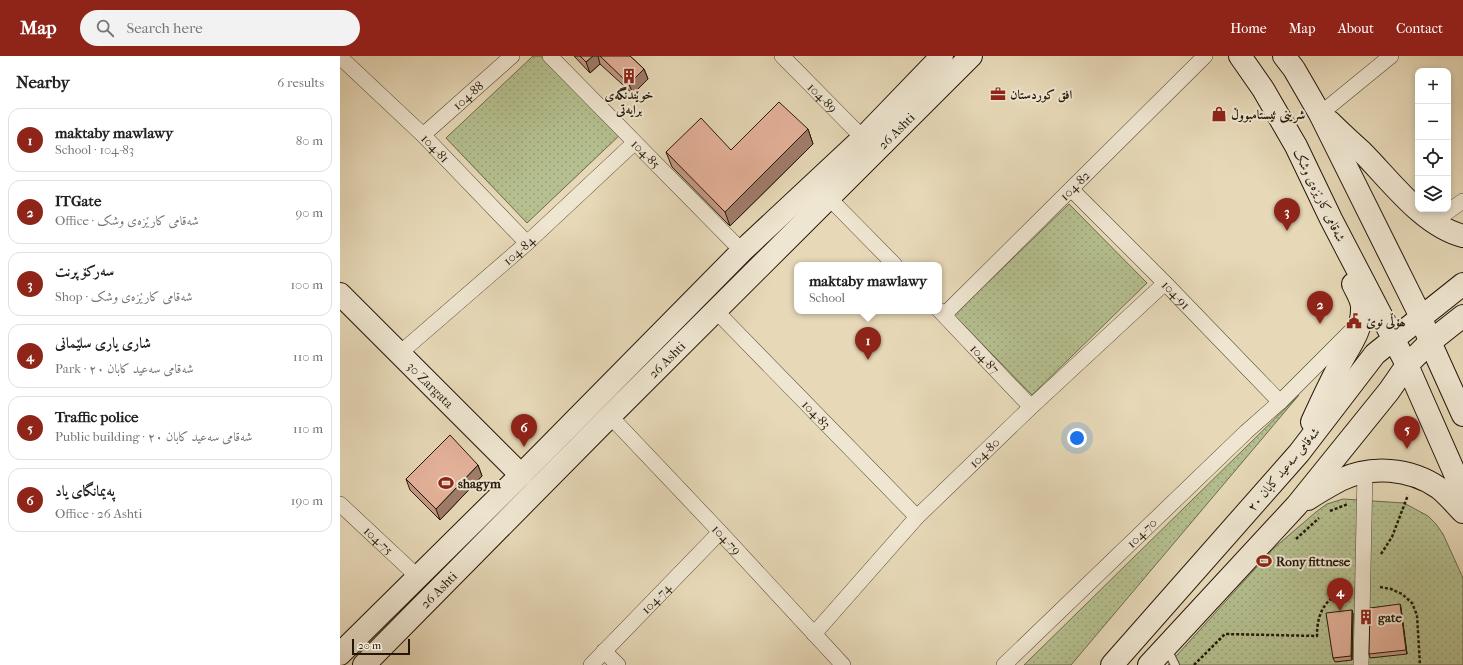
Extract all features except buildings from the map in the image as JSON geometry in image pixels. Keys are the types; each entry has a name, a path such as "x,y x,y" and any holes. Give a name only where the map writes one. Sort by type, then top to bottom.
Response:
{"main road":[{"name":"26 Ashti","path":"340,654 521,475 742,251 863,138 942,56"},
{"name":"26 Ashti","path":"364,665 610,416 971,56"},
{"name":"شەقامی کارێزەی وشک","path":"1240,56 1263,89 1296,146 1331,219 1407,365 1463,492"},
{"path":"1284,56 1294,69 1320,114 1421,317 1430,342 1463,415"},
{"path":"1320,114 1362,152 1390,183 1423,214 1445,229 1463,236"},
{"path":"1299,453 1320,403 1361,322 1361,299 1334,243 1331,219"},
{"name":"شەقامی سەعید کابان ٢٠","path":"1112,665 1299,453 1375,354 1463,284"},
{"name":"30 Zargata","path":"340,294 521,475"},
{"path":"1149,665 1171,656 1389,392 1407,365 1430,342 1463,316"},
{"path":"1296,505 1340,480 1365,472 1397,471 1412,474 1440,489 1463,512"}],"street":[{"name":"104-88","path":"423,135 512,56"},
{"name":"104-85","path":"550,56 742,251"},
{"name":"104-89","path":"782,56 863,138"},
{"name":"104-82","path":"942,311 1071,189 1205,56"},
{"path":"1320,114 1391,56"},
{"name":"104-81","path":"340,57 423,135 527,243"},
{"name":"104-84","path":"400,353 527,243 634,143"},
{"name":"104-91","path":"1071,189 1165,283 1280,402"},
{"path":"829,198 892,262"},
{"path":"1433,222 1463,201"},
{"name":"104-80","path":"814,634 917,517 1031,407 1165,283"},
{"name":"104-83","path":"716,311 917,517"},
{"name":"104-87","path":"942,313 1031,407"},
{"name":"104-70","path":"1004,665 1246,432 1280,402 1361,322"},
{"name":"104-79","path":"610,416 843,665"},
{"path":"1360,665 1365,472"},
{"name":"104-75","path":"340,504 418,577"},
{"name":"104-74","path":"591,665 720,532"},
{"path":"604,651 618,665"}],"path":[{"path":"1381,555 1392,537 1409,494 1420,478"},
{"path":"1329,512 1347,504 1364,502"},
{"path":"1294,541 1323,514"},
{"path":"1194,665 1225,634 1317,636 1317,626 1322,609 1334,595 1351,586 1377,586 1391,589 1402,594 1412,603 1417,615 1420,665"}],"green space":[{"path":"533,56 547,56 622,133 527,223 446,138"},
{"path":"1069,204 1147,283 1032,395 954,315"},
{"path":"1299,395 1071,665 1024,665"},
{"path":"1343,499 1404,503 1428,516 1436,524 1443,534 1463,578 1463,665 1168,665 1274,548 1327,504"}],"place":[{"name":"خوێندنگەی برایەتی","path":"629,76"},
{"name":"افق كوردستان","path":"998,94"},
{"name":"شرینی ئیستامبووڵ","path":"1219,114"},
{"name":"سەرکۆ پرنت","path":"1287,231"},
{"name":"ھۆڵی نوێ","path":"1354,321"},
{"name":"ITGate","path":"1320,324"},
{"name":"maktaby mawlawy","path":"868,360"},
{"name":"پەیمانگای یاد","path":"524,447"},
{"name":"Traffic police","path":"1407,449"},
{"name":"shagym","path":"446,483"},
{"name":"Rony fittnese","path":"1264,561"},
{"name":"شاری یاری سلێمانی","path":"1340,611"},
{"name":"gate","path":"1366,617"}]}
